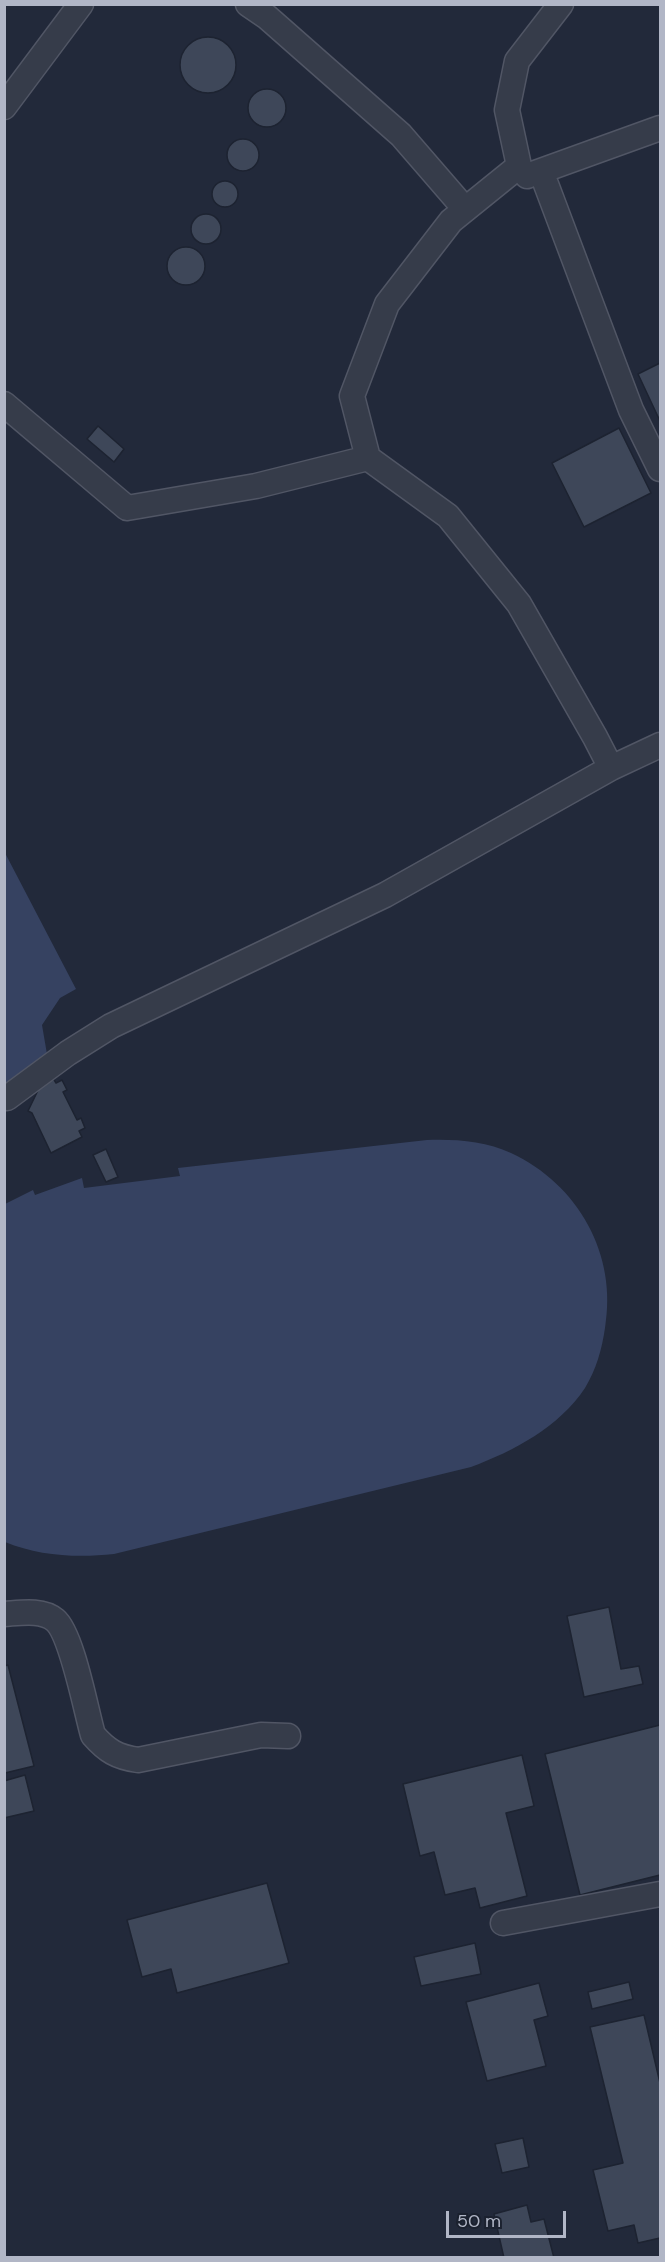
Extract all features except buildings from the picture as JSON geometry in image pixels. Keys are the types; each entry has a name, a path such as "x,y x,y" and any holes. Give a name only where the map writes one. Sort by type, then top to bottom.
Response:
{"lane":[{"path":"4,107 81,4"},
{"path":"248,4 267,17 401,135 465,209"},
{"path":"561,4 517,61 507,110 519,166 451,221 387,304 352,396 368,458 448,516 519,604 611,768"},
{"path":"490,189 660,128"},
{"path":"541,171 631,410 660,469"},
{"path":"4,404 127,508 256,486 368,458"},
{"path":"7,1098 68,1053 111,1026 386,895 611,768 660,745"},
{"path":"4,1614 36,1612 54,1619 66,1636 93,1735 104,1748 119,1757 138,1760 261,1734 288,1736"},
{"path":"504,1923 660,1894"}],"water":[{"path":"4,851 76,989 60,998 42,1025 48,1060 4,1091"},
{"path":"427,1140 470,1142 511,1153 535,1166 556,1183 574,1203 588,1225 599,1249 605,1274 607,1301 605,1328 598,1359 589,1381 562,1415 519,1445 471,1467 114,1554 58,1555 5,1542 5,1204 33,1190 35,1195 82,1178 84,1188 180,1176 178,1168"}]}
